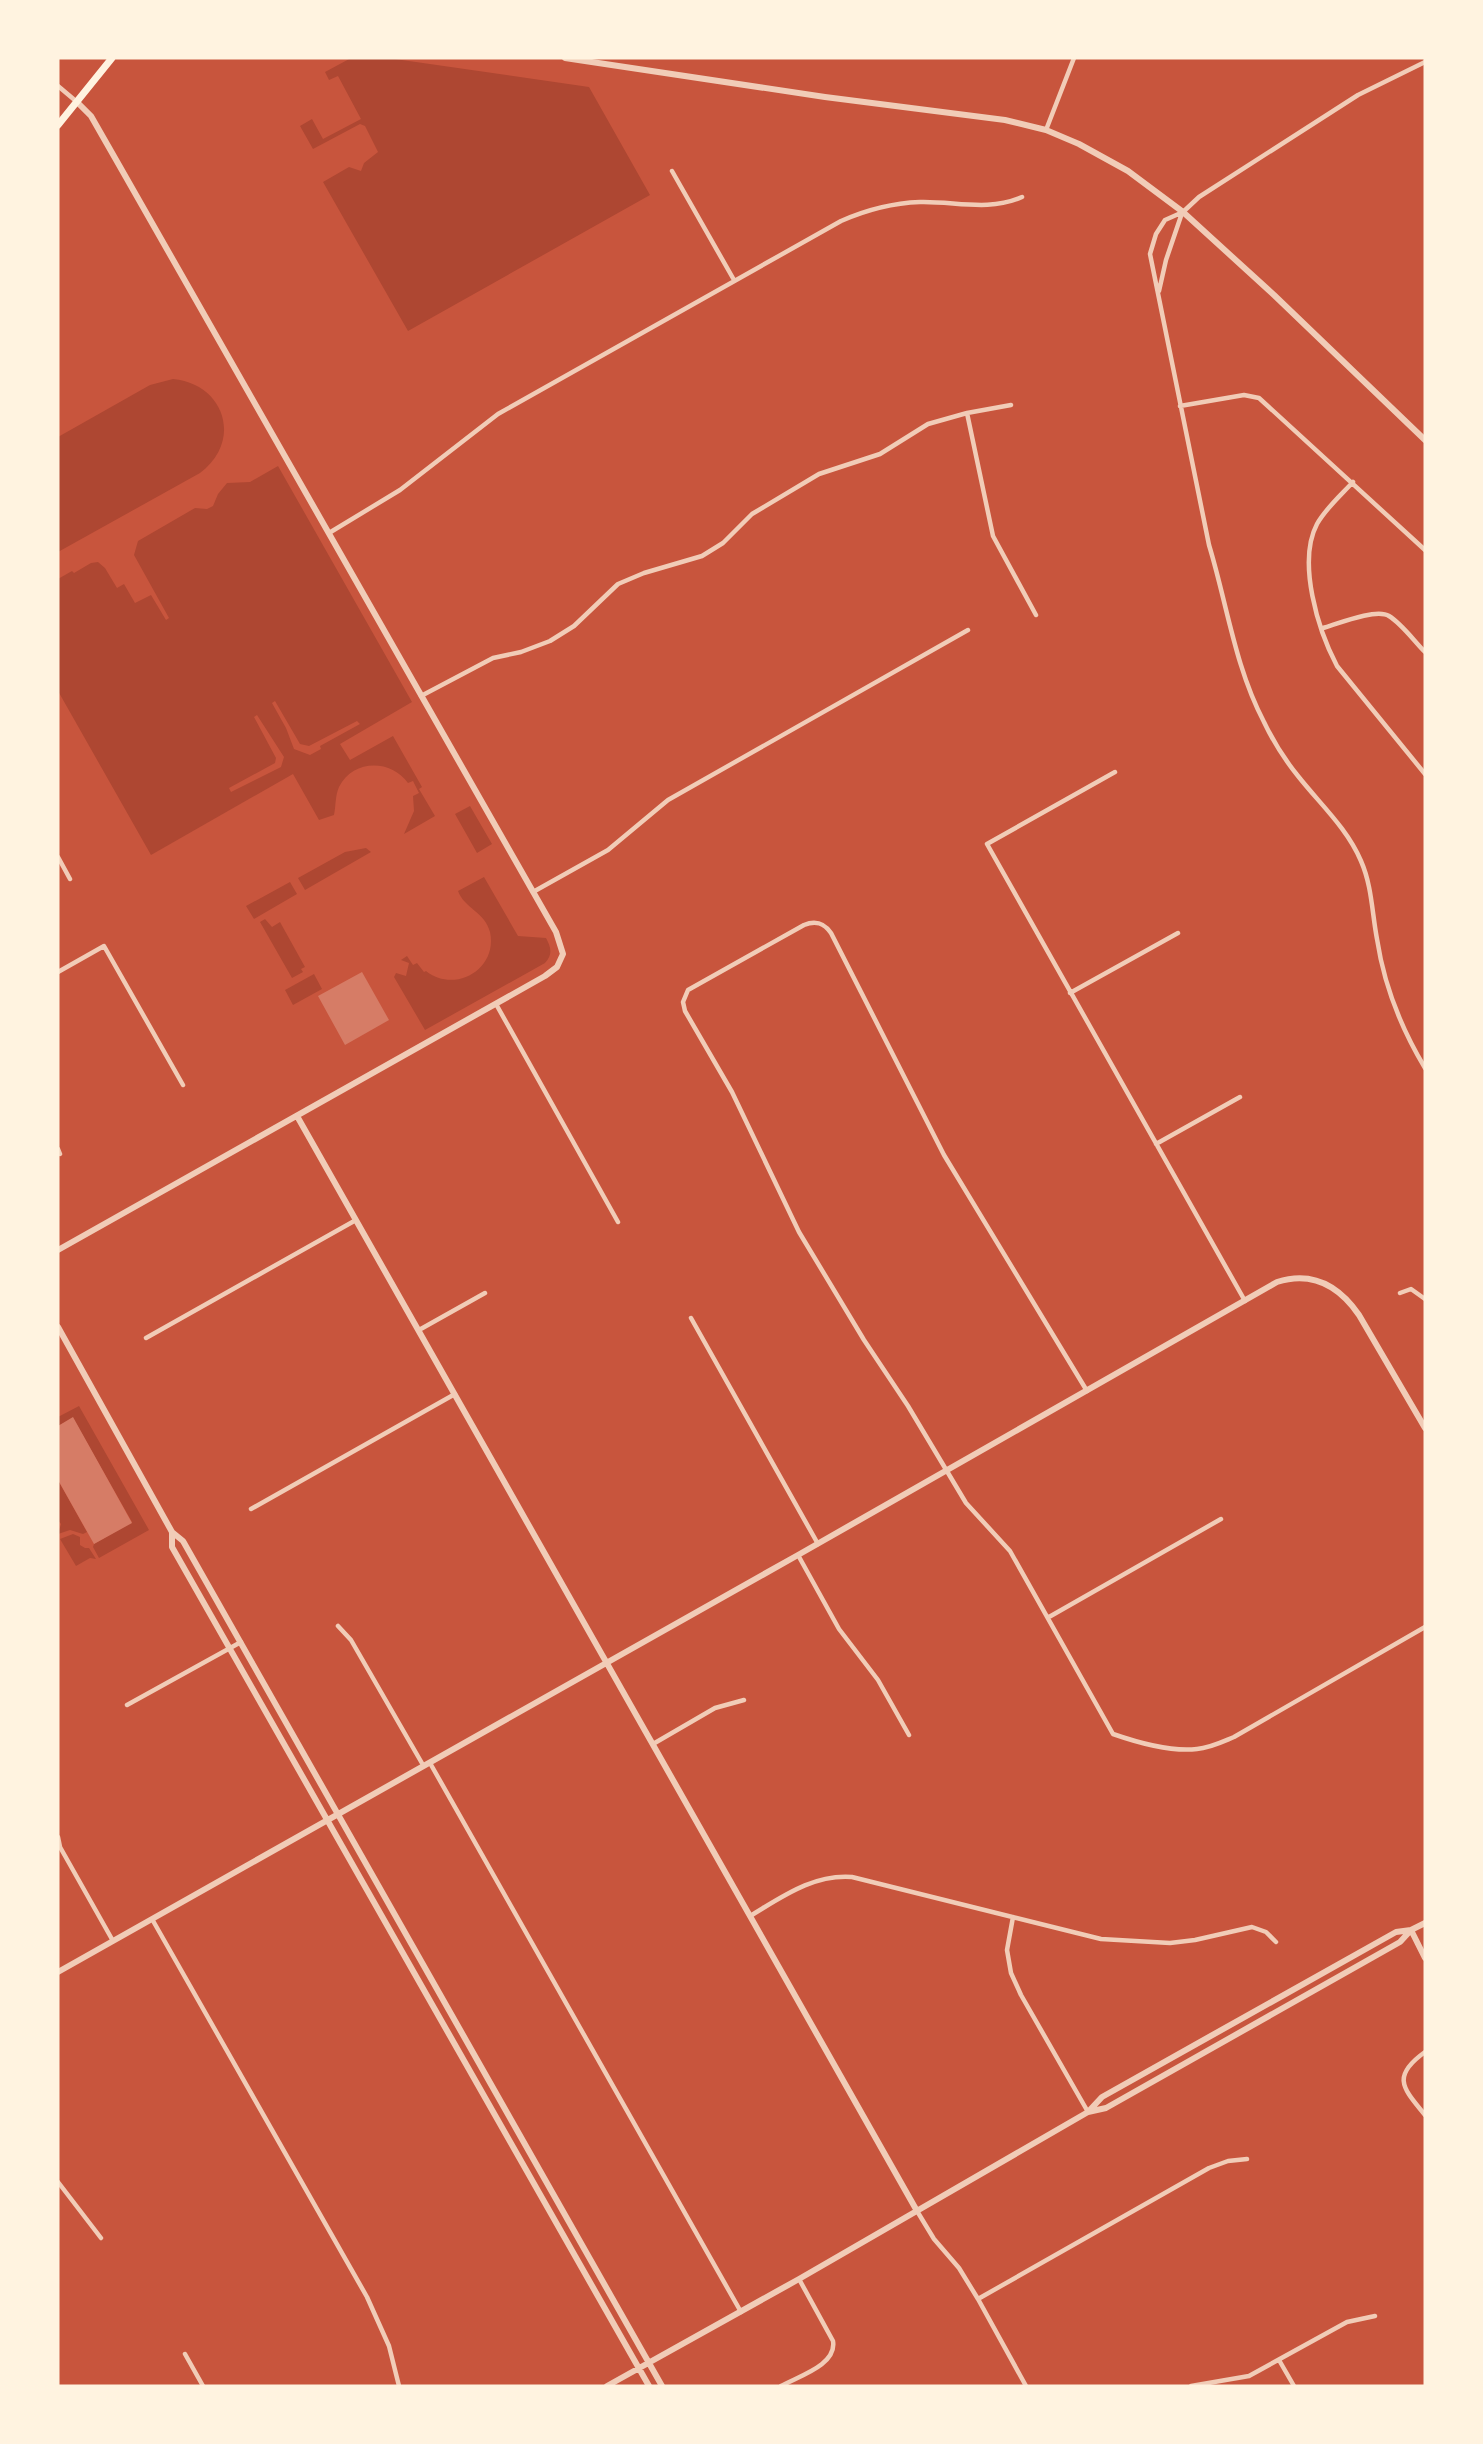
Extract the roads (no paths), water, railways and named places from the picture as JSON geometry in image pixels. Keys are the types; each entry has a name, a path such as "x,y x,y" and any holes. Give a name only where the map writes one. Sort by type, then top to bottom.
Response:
{"main road":[{"path":"58,125 113,58"}],"street":[{"path":"565,58 825,97 1004,120 1046,130 1114,162 1183,212 1425,440"},
{"path":"1046,130 1074,58"},
{"path":"1425,62 1358,95 1199,197 1183,212 1164,219 1152,244 1152,270 1159,293 1180,406 1209,545 1236,650 1263,722 1279,750 1296,775 1344,830 1359,856 1367,878 1380,956 1390,993 1407,1035 1425,1068"},
{"path":"58,86 93,118 556,932 563,954 554,970 496,1004 58,1250"},
{"path":"672,171 734,280"},
{"path":"329,533 400,490 498,414 830,226 869,210 920,202 992,206 1021,197"},
{"path":"1159,293 1166,260 1183,212"},
{"path":"1180,406 1235,396 1259,398 1425,550"},
{"path":"421,695 492,658 521,652 550,641 573,626 618,584 644,573 702,556 723,543 752,514 819,474 880,454 928,424 1011,405"},
{"path":"967,413 993,536 1036,615"},
{"path":"1353,482 1317,524 1309,552 1310,584 1333,657 1344,676 1425,774"},
{"path":"1323,628 1372,614 1383,614 1394,621 1425,652"},
{"path":"533,892 608,850 668,800 968,630"},
{"path":"1115,772 987,844 1245,1301"},
{"path":"58,857 70,879"},
{"path":"1087,1391 944,1155 831,933 820,923 804,925 688,990 684,997 685,1012 732,1092 799,1232 946,1471 972,1510 1010,1551 1113,1734 1157,1746 1194,1750 1214,1746 1425,1627"},
{"path":"1070,993 1178,933"},
{"path":"58,972 104,946 183,1085"},
{"path":"496,1004 618,1222"},
{"path":"1156,1144 1240,1097"},
{"path":"297,1116 934,2239 958,2268 978,2299 1026,2386"},
{"path":"146,1339 356,1220"},
{"path":"58,1972 1286,1280 1303,1278 1319,1281 1338,1291 1353,1306 1425,1428"},
{"path":"1400,1293 1411,1289 1425,1300"},
{"path":"419,1330 485,1293"},
{"path":"691,1318 818,1544"},
{"path":"58,1327 172,1532 183,1541 241,1642 662,2386"},
{"path":"251,1509 455,1394"},
{"path":"1049,1618 1222,1519"},
{"path":"172,1532 172,1547 649,2386"},
{"path":"799,1555 839,1629 878,1680 909,1735"},
{"path":"338,1626 351,1640 426,1764 741,2312"},
{"path":"127,1705 241,1642"},
{"path":"653,1744 715,1709 744,1700"},
{"path":"58,1838 60,1847 113,1941"},
{"path":"750,1916 804,1885 837,1876 852,1877 1101,1939 1170,1943 1195,1940 1245,1927 1259,1929 1276,1942"},
{"path":"1013,1917 1007,1950 1011,1973 1088,2112"},
{"path":"152,1919 367,2297 389,2346 399,2386"},
{"path":"1088,2112 1101,2097 1396,1932 1411,1930 1425,1923"},
{"path":"607,2386 1088,2112 1107,2108 1400,1942 1411,1930"},
{"path":"1411,1930 1425,1958"},
{"path":"1425,2052 1406,2070 1402,2082 1406,2092 1425,2115"},
{"path":"463,2059 474,2053"},
{"path":"519,2157 529,2151"},
{"path":"978,2299 1209,2168 1228,2161 1247,2160"},
{"path":"59,2186 101,2238"},
{"path":"781,2386 819,2366 832,2356 834,2349 833,2341 799,2279"},
{"path":"1191,2386 1249,2376 1347,2322 1375,2316"},
{"path":"185,2354 203,2386"},
{"path":"1279,2360 1294,2386"}]}
